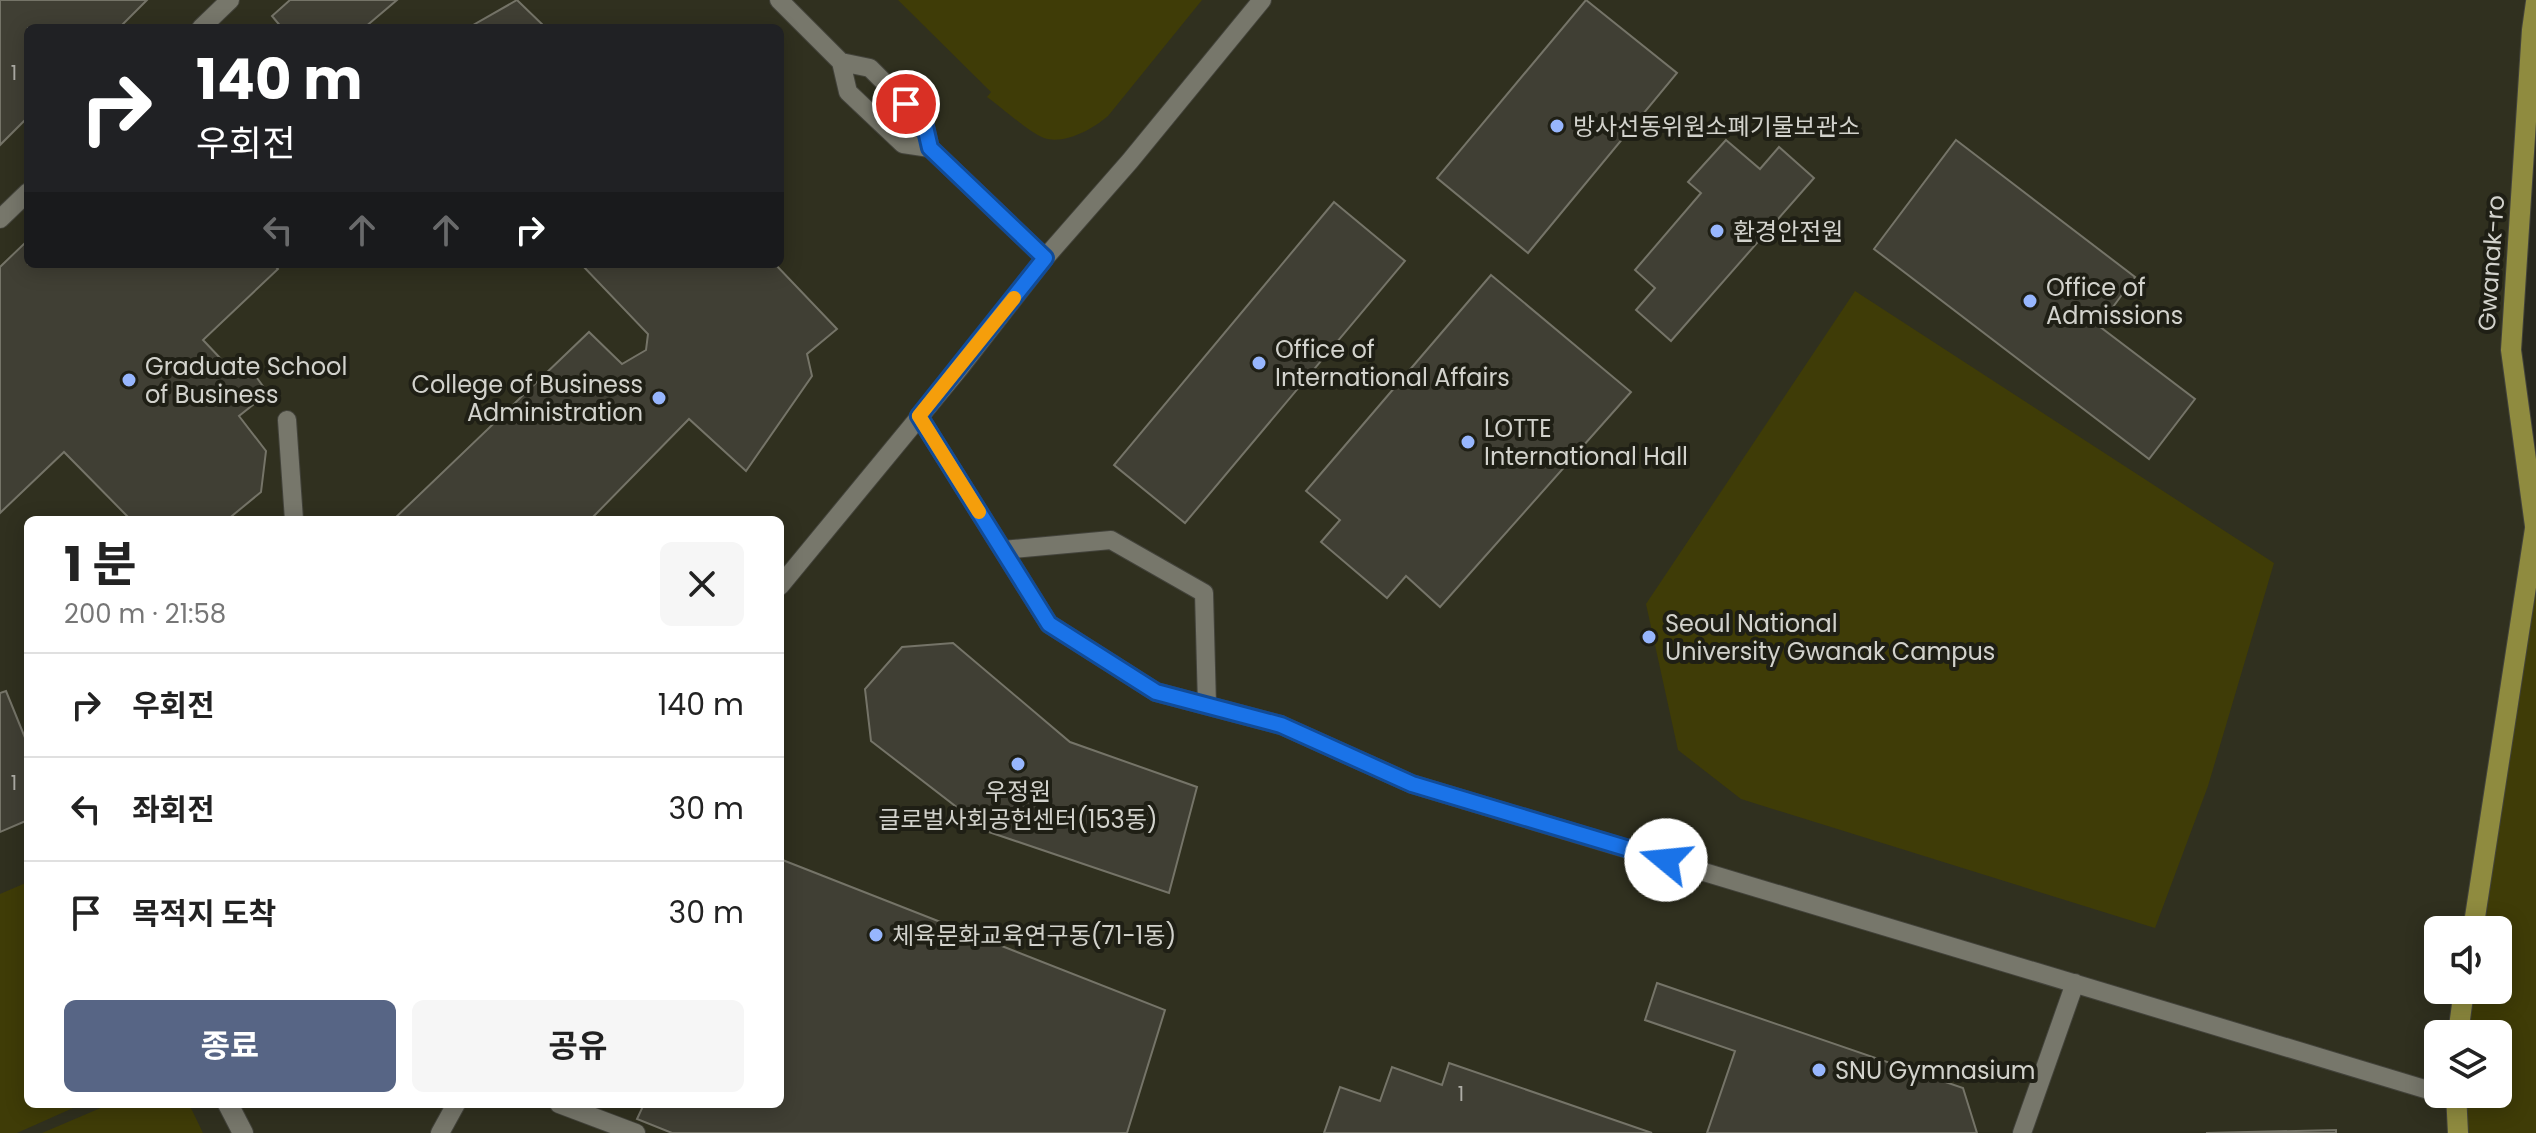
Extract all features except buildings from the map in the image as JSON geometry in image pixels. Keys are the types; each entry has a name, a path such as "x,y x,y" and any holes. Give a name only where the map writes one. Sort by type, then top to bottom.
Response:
{"main road":[{"name":"Gwanak-ro","path":"2475,916 2536,524 2511,350 2536,2"},
{"path":"2451,1108 2458,1133"}],"street":[{"path":"230,1108 243,1133"}],"lane":[{"path":"205,24 230,0"},
{"path":"779,0 841,62 848,92 903,144 930,148"},
{"path":"784,581 1045,258 1130,161 1262,0"},
{"path":"841,62 870,68 924,122 930,148 1045,258"},
{"path":"0,219 24,196"},
{"path":"919,416 1049,624 1156,692 1281,725 1412,784 2424,1088"},
{"path":"287,420 294,516"},
{"path":"1003,550 1111,540 1204,593 1207,705"},
{"path":"2022,1133 2075,983"},
{"path":"440,1133 454,1108"},
{"path":"570,1108 636,1133"}],"shaded area":[{"name":"Seoul National University Gwanak Campus","path":"0,0 2536,0 2511,350 2535,526 2475,916 2424,916 2424,1004 2462,1004 2460,1020 2424,1020 2424,1108 2457,1108 2458,1133 0,1133"},
{"path":"898,0 1202,0 1108,116 1078,134 1052,140 1031,131 987,97 991,92"},
{"path":"1855,291 2274,563 2208,786 2155,928 1741,799 1678,750 1646,604"},
{"path":"2536,522 2536,1133 2458,1133 2457,1108 2512,1108 2512,1020 2460,1020 2462,1004 2512,1004 2512,916 2475,916"},
{"path":"24,884 24,1108 73,1108 17,1133 0,1133 0,894"},
{"path":"101,1108 191,1108 203,1133 42,1133"}],"slow traffic":[{"path":"979,512 919,416 1014,298"}],"place":[{"name":"방사선동위원소폐기물보관소","path":"1557,126"},
{"name":"환경안전원","path":"1717,231"},
{"name":"Office of Admissions","path":"2030,301"},
{"name":"Office of International Affairs","path":"1259,363"},
{"name":"Graduate School of Business","path":"129,380"},
{"name":"College of Business Administration","path":"659,398"},
{"name":"LOTTE International Hall","path":"1468,442"},
{"name":"Seoul National University Gwanak Campus","path":"1649,637"},
{"name":"우정원 글로벌사회공헌센터(153동)","path":"1018,764"},
{"name":"체육문화교육연구동(71-1동)","path":"876,935"},
{"name":"SNU Gymnasium","path":"1819,1070"}],"route":[{"path":"906,104 924,122 930,148 1045,258 919,416 1049,624 1156,692 1281,725 1412,784 1666,860"}]}
